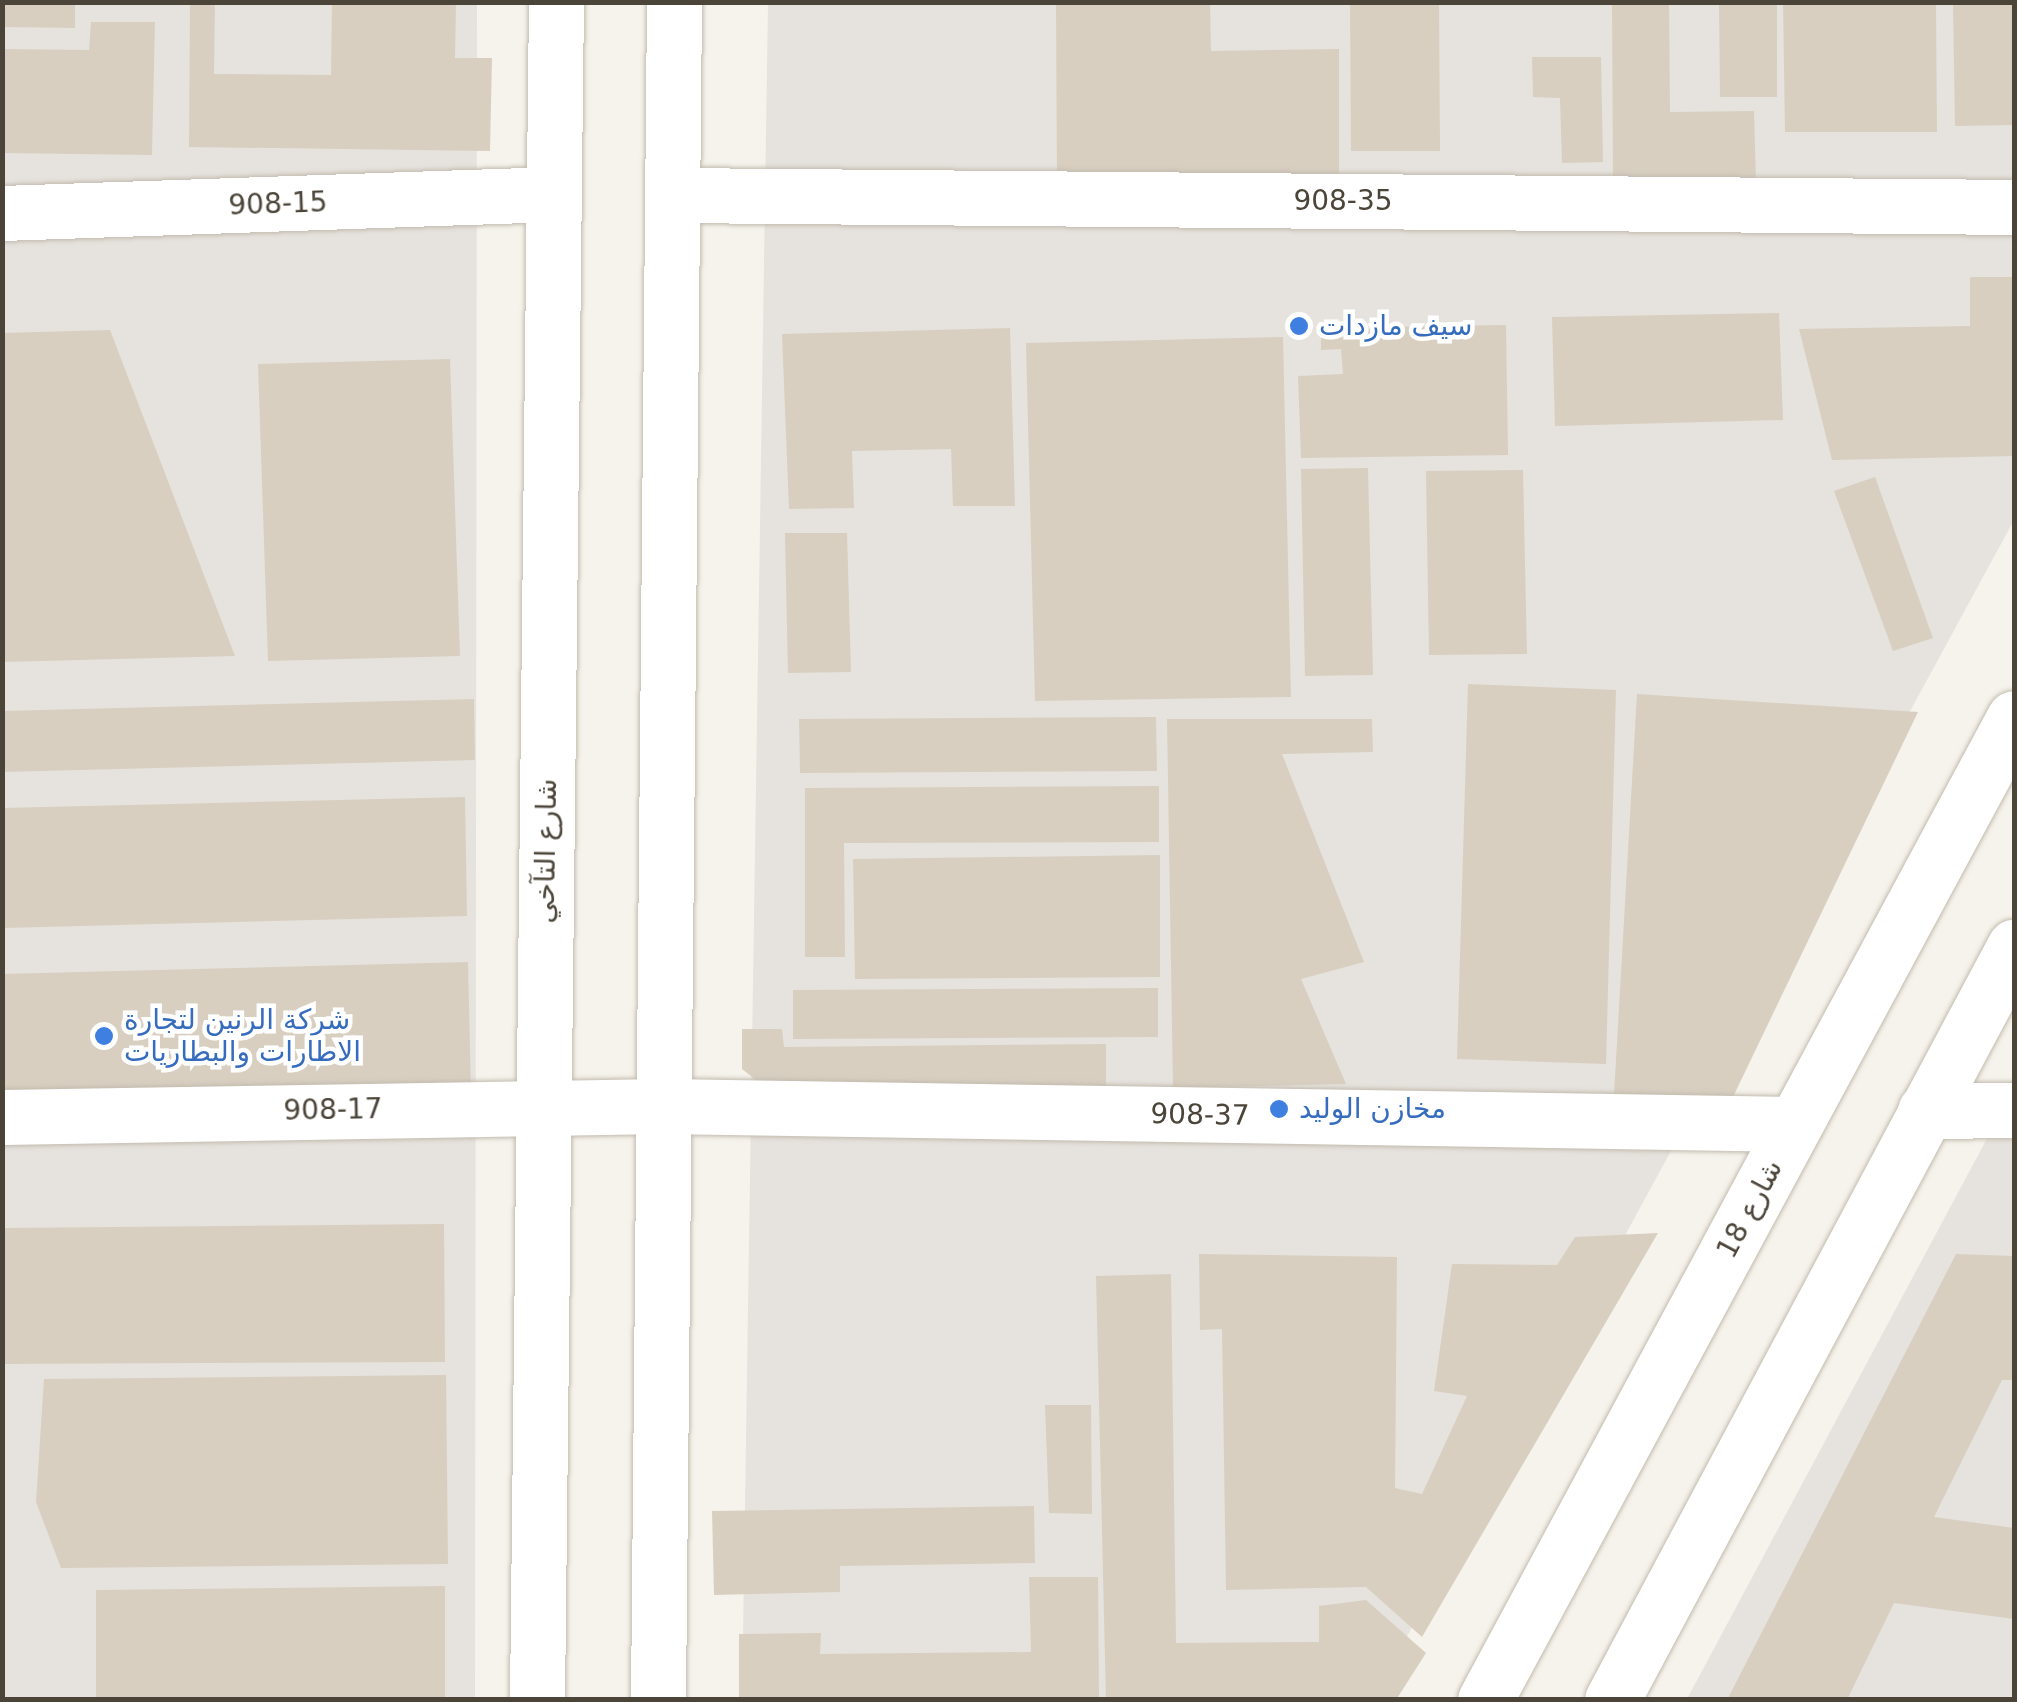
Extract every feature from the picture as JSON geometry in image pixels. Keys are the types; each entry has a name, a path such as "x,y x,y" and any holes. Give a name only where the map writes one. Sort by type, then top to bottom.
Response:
{"street":[{"name":"شارع التآخي","path":"537,1700 556,2"},
{"path":"658,1700 674,2"},
{"name":"908-15","path":"2,213 554,194"},
{"name":"908-35","path":"672,195 2014,207"},
{"name":"شارع 18","path":"1485,1700 2014,718"},
{"path":"1612,1700 2014,947"},
{"name":"908-17","path":"2,1117 664,1106"},
{"name":"908-37","path":"664,1106 1796,1124"},
{"path":"1925,1111 2014,1110"}],"shaded area":[{"path":"2,3 477,3 475,1699 5,1700 3,1694"},
{"path":"768,3 2014,3 2014,520 1373,1699 742,1700"},
{"path":"2014,1088 2014,1699 1687,1699"}],"building":[{"path":"2,2 75,2 75,28 2,27"},
{"path":"190,2 215,2 214,74 331,75 332,2 456,2 455,58 492,58 490,151 189,147"},
{"path":"1056,2 1210,2 1211,51 1339,49 1339,179 1057,181"},
{"path":"1350,2 1439,3 1440,151 1351,151"},
{"path":"1612,2 1669,2 1670,112 1754,111 1756,182 1613,183"},
{"path":"1783,2 1936,2 1937,132 1785,132"},
{"path":"1953,2 2014,2 2014,125 1955,126"},
{"path":"1777,3 1777,97 1720,97 1719,4"},
{"path":"91,22 155,22 152,155 2,153 2,49 89,50"},
{"path":"1532,57 1601,57 1603,162 1562,163 1560,98 1533,97"},
{"path":"1970,277 2014,277 2014,456 1832,460 1799,329 1970,326"},
{"path":"1779,313 1783,420 1555,426 1552,317"},
{"path":"1506,325 1508,455 1301,458 1298,376 1343,374 1341,349 1321,350 1321,328"},
{"path":"1010,328 1015,506 953,506 951,449 852,451 854,508 789,509 782,334"},
{"path":"110,330 235,656 2,662 2,333"},
{"path":"1283,337 1291,697 1035,701 1026,343"},
{"path":"450,359 460,656 268,661 258,364"},
{"path":"1368,468 1373,675 1305,676 1301,469"},
{"path":"1523,470 1527,654 1429,655 1426,471"},
{"path":"1875,477 1933,638 1893,651 1834,491"},
{"path":"785,533 847,533 851,672 788,673"},
{"path":"1468,684 1616,690 1606,1064 1457,1059"},
{"path":"1637,694 1918,712 1732,1099 1614,1095"},
{"path":"474,699 475,760 2,772 2,711"},
{"path":"1156,717 1157,771 800,773 799,719"},
{"path":"1167,719 1372,719 1373,752 1282,754 1364,962 1301,979 1346,1084 1173,1088"},
{"path":"1159,786 1159,842 844,843 845,957 805,957 805,788"},
{"path":"465,797 467,916 2,928 2,808"},
{"path":"1160,855 1160,977 855,979 853,859"},
{"path":"468,962 471,1095 2,1099 2,974"},
{"path":"1158,988 1158,1037 793,1039 793,990"},
{"path":"742,1029 782,1029 784,1047 1106,1044 1106,1094 775,1095 742,1069"},
{"path":"444,1224 445,1362 2,1364 2,1228"},
{"path":"1658,1233 1422,1637 1366,1587 1226,1590 1222,1329 1200,1330 1199,1254 1397,1257 1395,1488 1422,1494 1467,1396 1434,1391 1452,1264 1557,1265 1575,1237"},
{"path":"1956,1254 2014,1256 2014,1380 2002,1380 1934,1517 2014,1528 2014,1619 1894,1603 1847,1700 1727,1700"},
{"path":"1171,1274 1176,1643 1319,1642 1319,1606 1366,1600 1426,1653 1396,1700 1106,1700 1096,1276"},
{"path":"446,1375 448,1564 61,1568 36,1502 44,1379"},
{"path":"1045,1405 1091,1405 1092,1514 1049,1513"},
{"path":"1034,1506 1035,1563 840,1566 840,1592 714,1595 712,1511"},
{"path":"1029,1577 1098,1577 1099,1700 739,1700 739,1634 821,1633 820,1654 1031,1652"},
{"path":"445,1586 445,1700 96,1700 96,1590"}],"place":[{"name":"سيف مازدات","path":"1299,326"},
{"name":"شركة الرنين لتجارة الاطارات والبطاريات","path":"104,1036"},
{"name":"مخازن الوليد","path":"1279,1109"}]}
